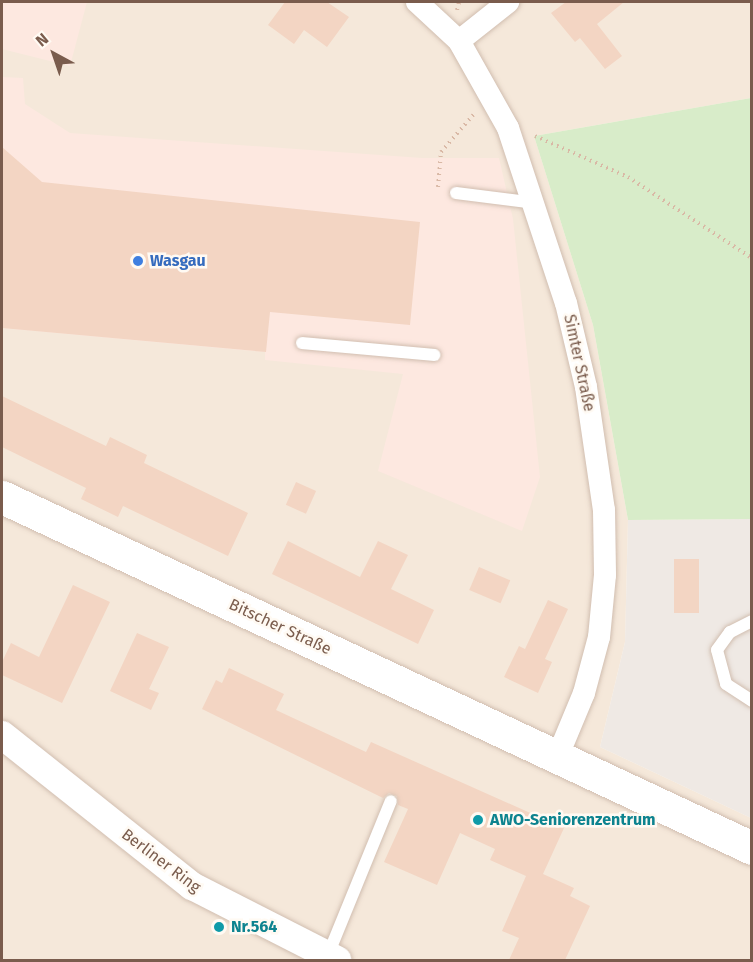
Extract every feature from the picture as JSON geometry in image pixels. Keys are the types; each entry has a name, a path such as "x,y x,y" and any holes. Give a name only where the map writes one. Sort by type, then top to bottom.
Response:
{"main road":[{"name":"Bitscher Straße","path":"2,497 752,848"}],"street":[{"name":"Simter Straße","path":"417,2 459,41 494,95 535,203 586,387 604,510 605,575 599,637 584,693 557,758"},
{"path":"459,41 508,2"},
{"name":"Berliner Ring","path":"2,735 192,886 333,958"}],"lane":[{"path":"456,193 535,203"},
{"path":"302,343 434,355"},
{"path":"752,621 730,632 717,650 726,684 752,701"},
{"path":"333,958 391,801"}],"path":[{"path":"437,192 441,152 447,141 494,95"},
{"path":"530,134 628,177 752,258"}],"shaded area":[{"path":"2,2 751,2 751,98 534,136 593,325 628,520 625,642 600,747 751,818 751,960 2,960"},
{"path":"2,2 87,2 70,66 2,49"},
{"path":"2,77 23,78 25,104 70,133 422,158 499,158 513,219 540,477 522,531 378,471 403,374 265,360 265,352 2,328"},
{"path":"751,519 751,818 600,747 625,642 628,520"}],"green space":[{"path":"751,98 751,519 628,520 593,325 534,136"}],"building":[{"path":"285,2 327,2 349,17 327,47 304,30 294,44 268,25"},
{"path":"566,2 624,2 597,24 622,56 605,69 580,38 575,42 551,13"},
{"name":"Wasgau","path":"2,147 42,182 420,222 410,325 270,312 266,352 2,328"},
{"path":"2,396 106,446 110,437 147,455 144,463 248,513 228,556 123,506 118,517 81,499 86,488 2,447"},
{"path":"296,482 316,491 306,514 286,505"},
{"path":"288,541 360,577 378,541 408,555 391,589 434,610 418,644 272,574"},
{"path":"674,559 699,559 699,613 674,613"},
{"path":"479,567 510,580 501,603 469,590"},
{"path":"73,585 110,602 62,703 2,675 2,662 11,643 39,657"},
{"path":"548,600 568,609 545,659 552,662 538,693 504,677 519,646 525,649"},
{"path":"137,633 169,647 149,689 159,693 151,710 110,691"},
{"path":"229,668 284,694 276,710 366,752 371,742 564,828 543,874 574,888 570,896 590,906 565,960 509,960 519,938 502,931 526,876 490,860 495,849 460,833 437,885 384,862 408,809 398,805 397,796 389,793 383,798 202,709 216,680 222,683"}],"place":[{"name":"Wasgau","path":"138,261"},
{"name":"AWO-Seniorenzentrum","path":"478,820"},
{"name":"Nr.564","path":"219,927"}]}
